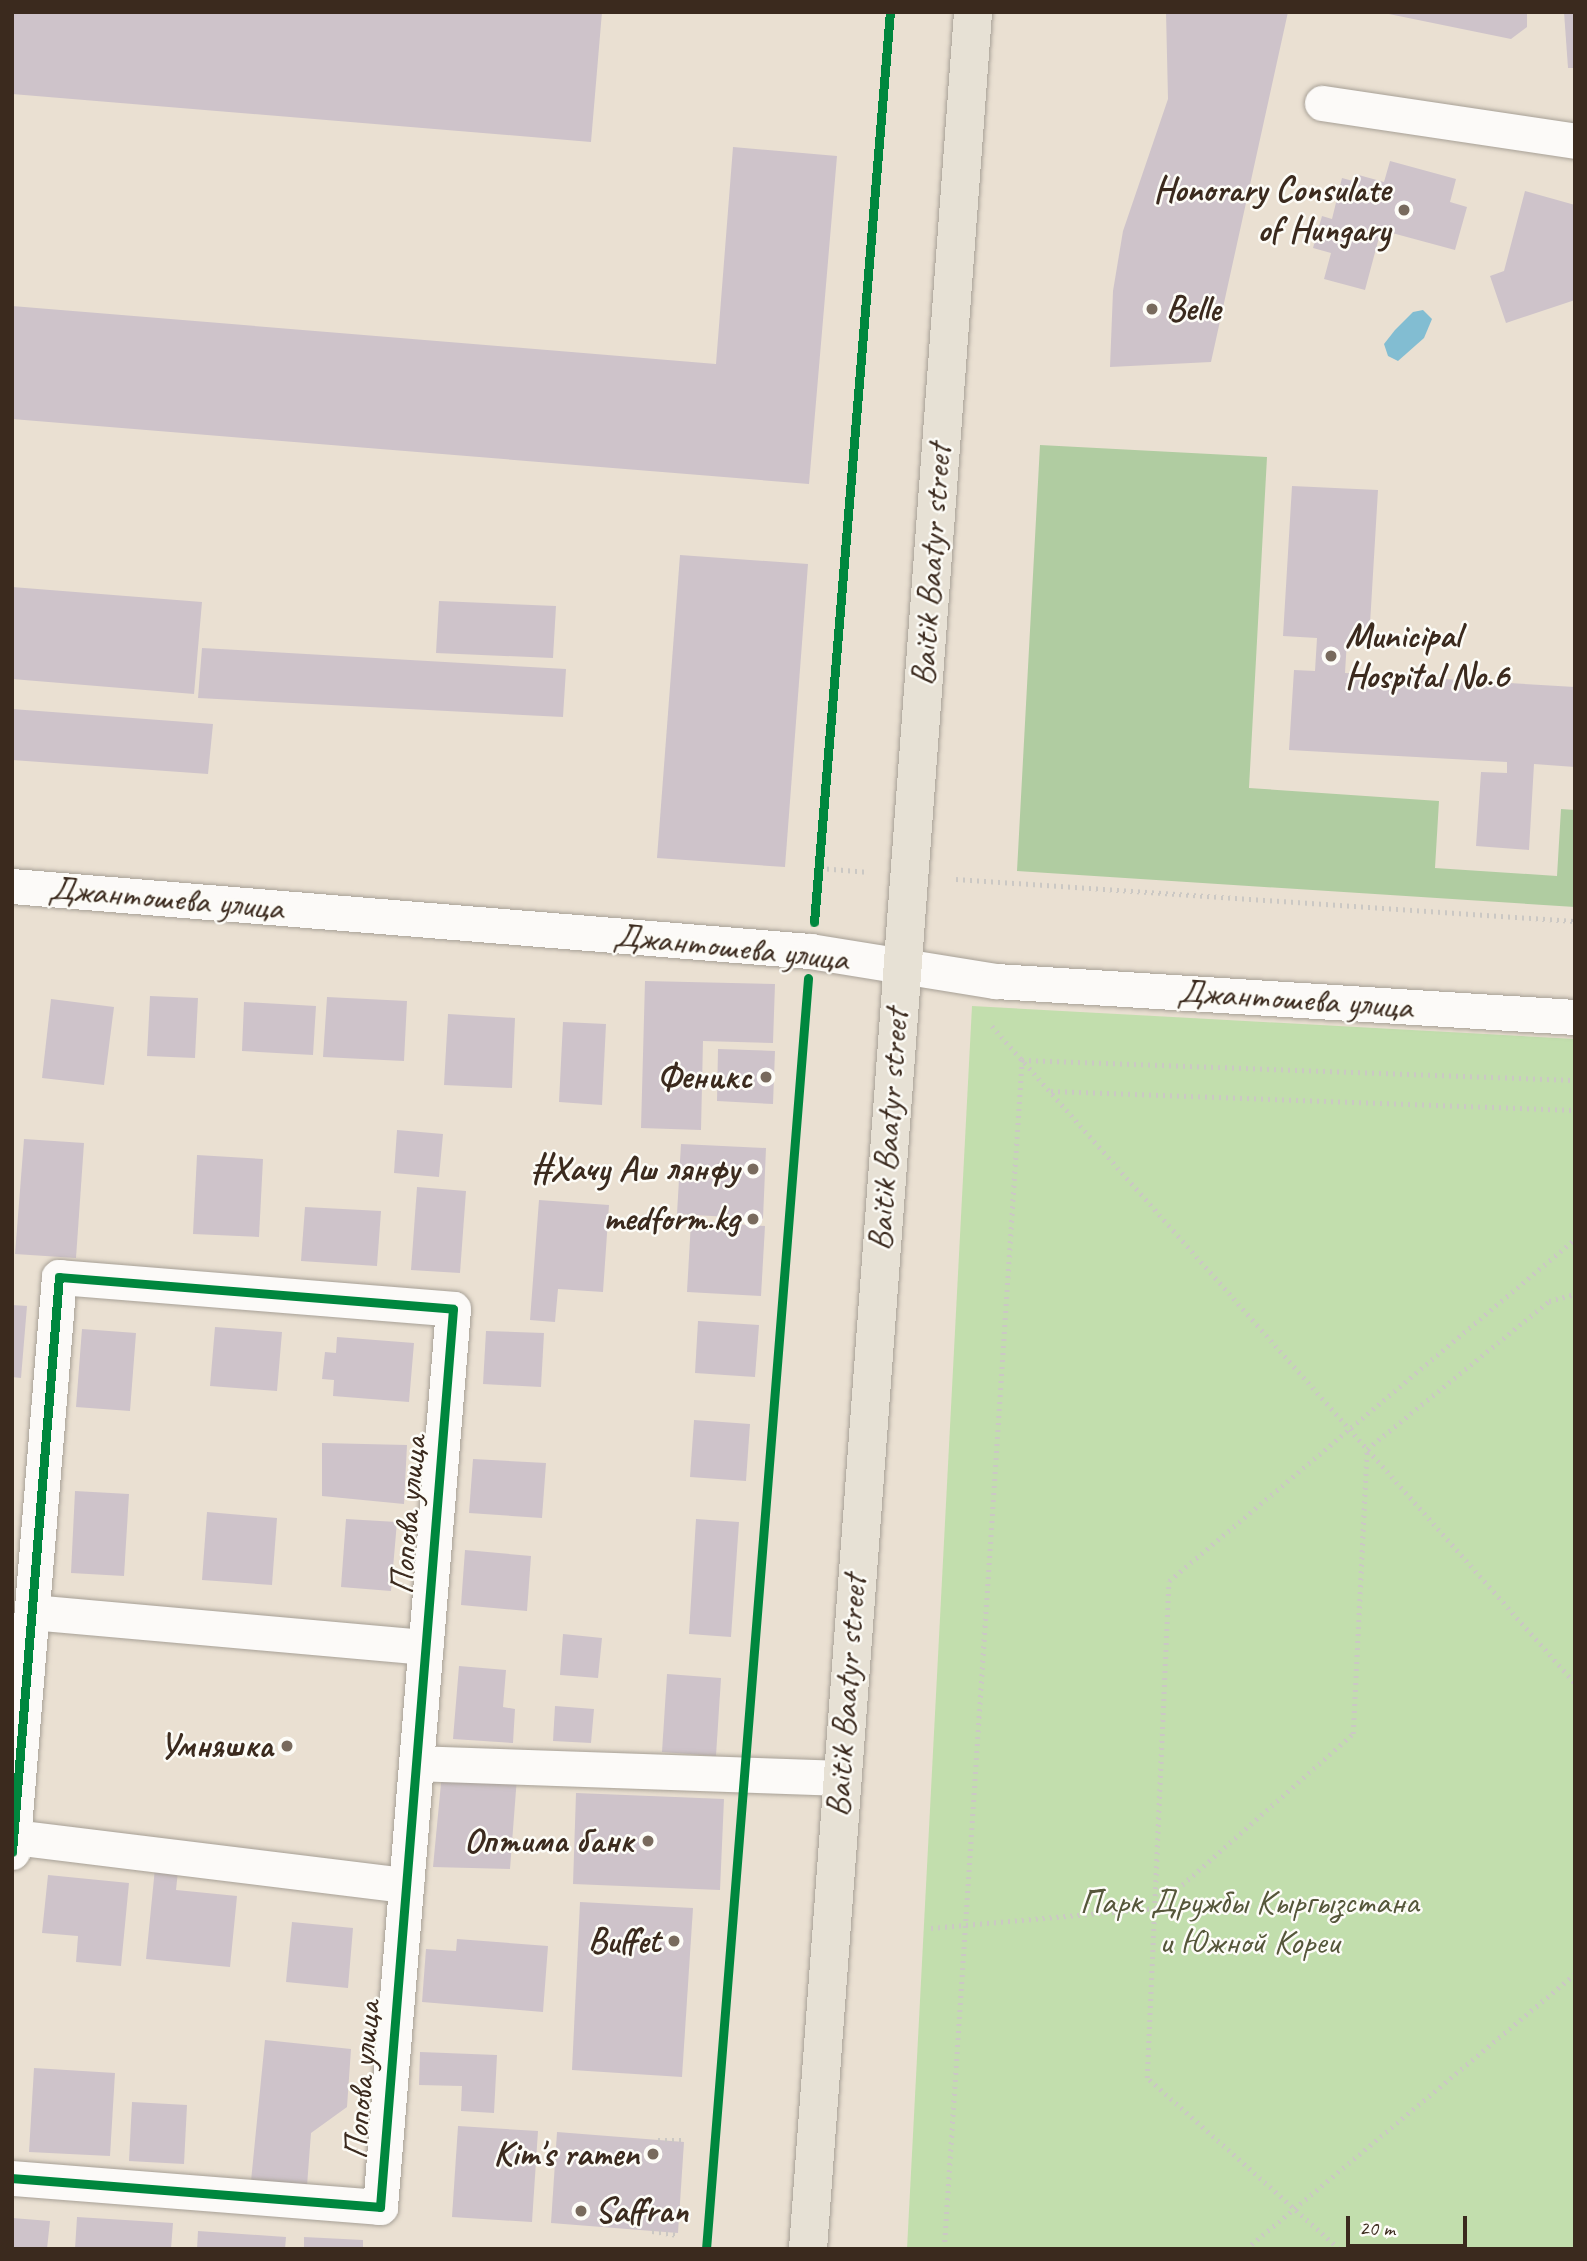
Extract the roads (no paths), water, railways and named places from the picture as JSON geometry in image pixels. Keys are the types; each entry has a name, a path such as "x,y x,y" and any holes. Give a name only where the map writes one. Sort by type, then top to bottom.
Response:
{"main road":[{"name":"Baitik Baatyr street","path":"808,2249 840,1778 973,12"}],"street":[{"path":"1322,103 1575,141"},
{"name":"Джантошева улица","path":"12,886 810,951 996,981 1575,1017"},
{"name":"Попова улица","path":"12,2178 380,2207 453,1309 59,1277 32,1612 17,1733 13,1844 406,1885"},
{"name":"Попова улица","path":"32,1612 425,1647"},
{"path":"416,1763 840,1778"}],"water":[{"path":"1423,310 1432,319 1424,338 1398,361 1388,356 1384,344 1413,312"}],"place":[{"name":"Honorary Consulate of Hungary","path":"1404,210"},
{"name":"Belle","path":"1152,309"},
{"name":"Municipal Hospital No.6","path":"1331,656"},
{"name":"Феникс","path":"766,1077"},
{"name":"#Хачу Аш лянфу","path":"753,1169"},
{"name":"medform.kg","path":"753,1219"},
{"name":"Умняшка","path":"287,1746"},
{"name":"Оптима банк","path":"648,1841"},
{"name":"Buffet","path":"674,1941"},
{"name":"Kim's ramen","path":"653,2154"},
{"name":"Saffran","path":"581,2211"}],"park label":[{"name":"Парк Дружбы Кыргызстана и Южной Кореи","path":"1249,1922"}]}
